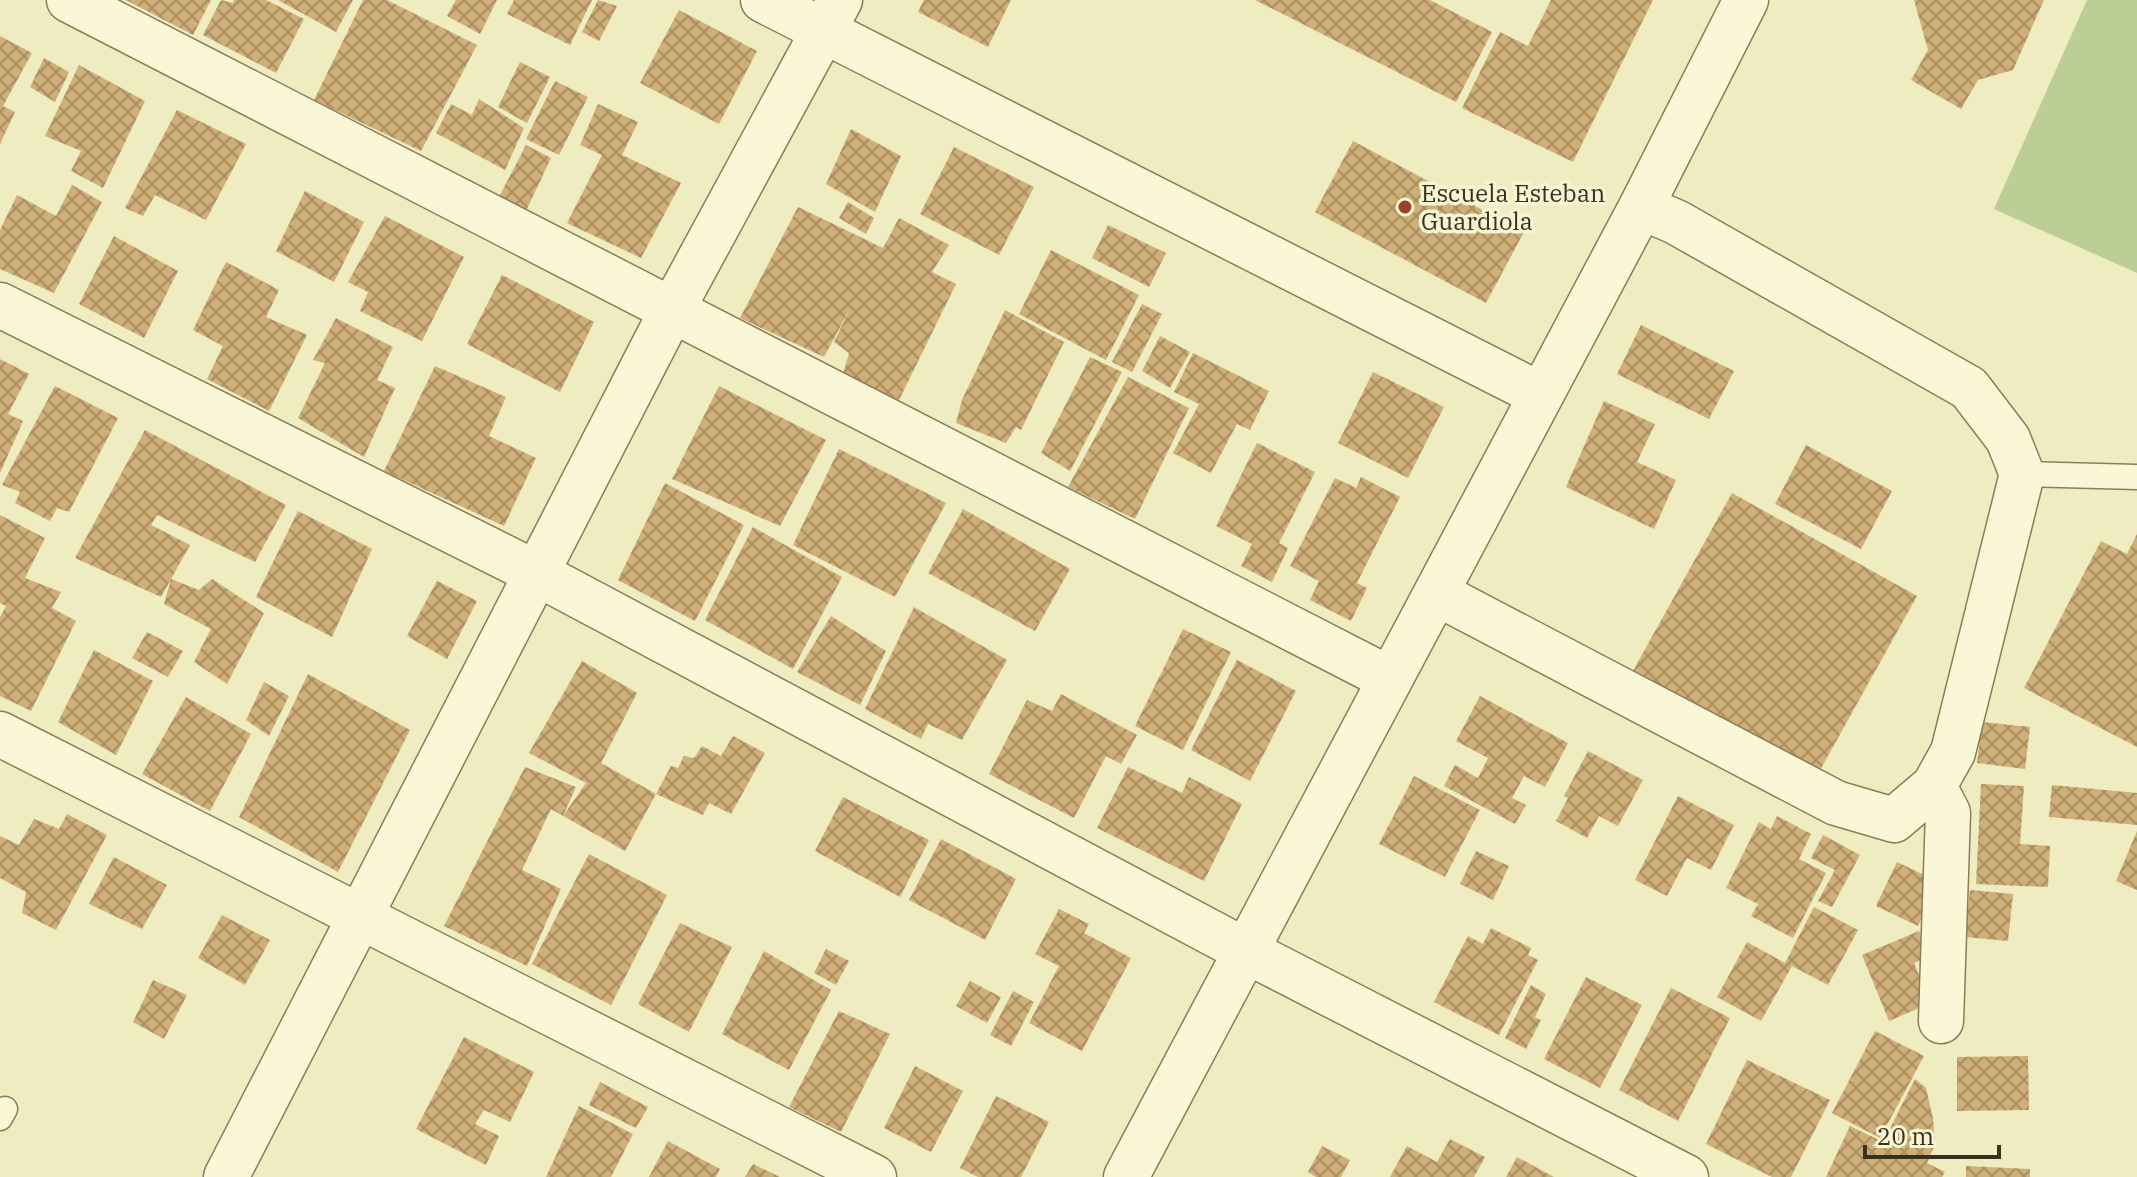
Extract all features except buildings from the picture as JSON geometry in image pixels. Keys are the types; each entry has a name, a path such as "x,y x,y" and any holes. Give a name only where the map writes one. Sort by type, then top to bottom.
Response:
{"street":[{"path":"69,0 1390,679"},
{"path":"763,0 832,16 1541,395"},
{"path":"1126,1177 1641,207 1746,0"},
{"path":"226,1177 672,310 832,16"},
{"path":"1436,593 1836,803 1894,820 1934,786 1953,752 2022,474 2008,439 1969,388 1676,222 1641,207"},
{"path":"0,305 536,573 1246,951 1686,1177"},
{"path":"0,734 874,1177"},
{"path":"1934,786 1948,813 1941,1021"}],"lane":[{"path":"2022,474 2137,477"}],"green space":[{"path":"2087,0 2137,0 2137,273 1994,209"}],"place":[{"name":"Escuela Esteban Guardiola","path":"1405,207"}]}
